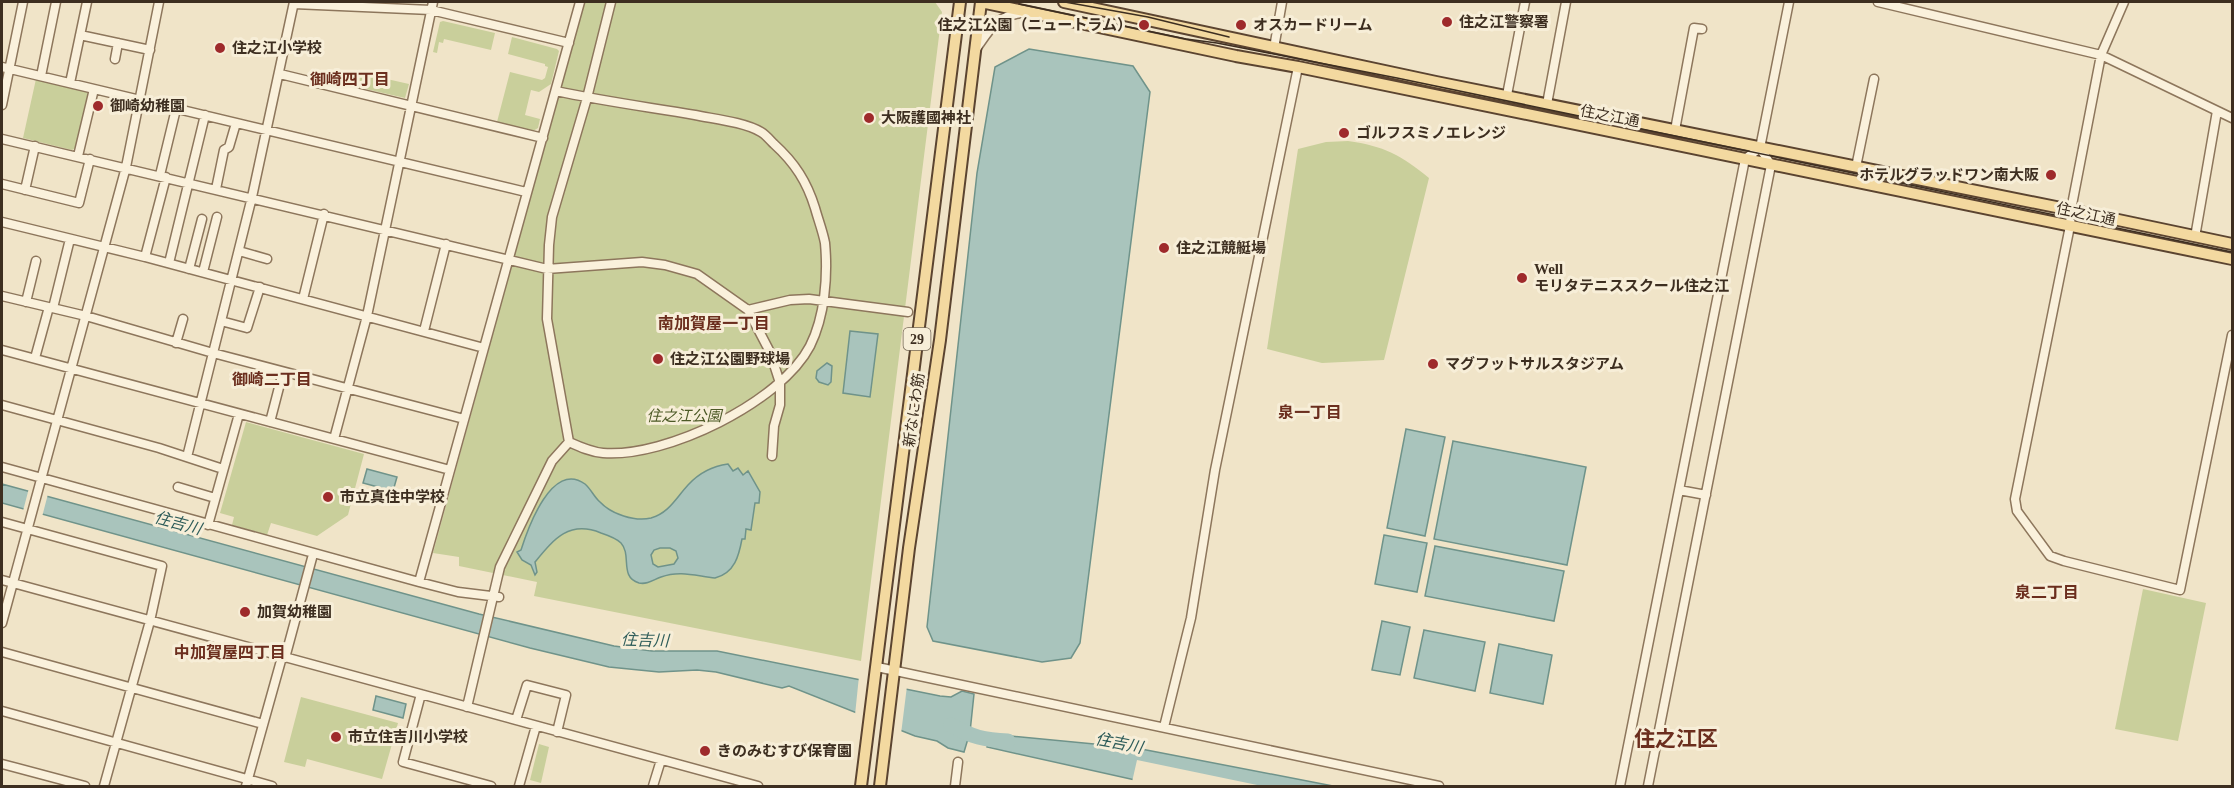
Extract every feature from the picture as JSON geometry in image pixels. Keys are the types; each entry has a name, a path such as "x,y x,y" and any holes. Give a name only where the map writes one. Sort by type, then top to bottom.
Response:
{"main road":[{"name":"新なにわ筋","path":"861,786 960,2"},
{"name":"新なにわ筋","path":"880,786 888,736 909,548 940,340 981,2"},
{"name":"住之江通","path":"981,2 2232,259"},
{"name":"住之江通","path":"1064,2 1274,48 2232,244"}],"street":[{"path":"2,105 5,68 23,2"},
{"path":"41,76 56,2"},
{"path":"70,83 87,2"},
{"path":"2,623 126,167 159,2"},
{"path":"419,582 511,260 526,192 580,2"},
{"path":"569,442 547,319 552,217 587,98 611,2"},
{"path":"1274,48 1282,2"},
{"path":"1507,95 1525,2"},
{"path":"1547,104 1566,2"},
{"path":"1620,786 1745,159 1760,148 1789,2"},
{"path":"1878,2 2101,56 2232,118"},
{"path":"2123,2 2101,56 2071,210 2070,226 2015,499 2017,511 2050,556 2180,590 2232,335"},
{"path":"187,457 252,197 294,3 432,6 569,43"},
{"path":"334,439 367,316 432,6"},
{"path":"975,50 993,24 1011,15 1032,12"},
{"path":"1675,130 1694,28 1702,29"},
{"path":"80,35 150,50"},
{"path":"115,59 118,43"},
{"path":"1164,727 1191,618 1218,459 1298,67"},
{"path":"5,68 526,192"},
{"path":"280,74 543,138"},
{"path":"1856,168 1874,78"},
{"path":"78,156 94,89"},
{"path":"556,91 714,119 761,132 790,159 800,172 809,188 825,241 823,302 809,346 780,383 708,429 668,443 627,452 604,453 588,450 569,442"},
{"path":"146,257 176,108"},
{"path":"2194,237 2217,111"},
{"path":"169,263 205,115"},
{"path":"216,189 225,150 229,147 236,123"},
{"path":"2,139 548,269 616,262 642,262 666,265 697,274 748,310 770,352 780,383 780,405 774,426 772,456"},
{"path":"25,190 35,146"},
{"path":"1648,786 1771,165 1760,148"},
{"path":"2,184 79,203 90,159"},
{"path":"303,299 324,214"},
{"path":"203,272 217,216"},
{"path":"2,222 169,263 484,348"},
{"path":"189,269 201,224 214,231"},
{"path":"35,358 70,239"},
{"path":"424,332 446,244"},
{"path":"239,251 267,259"},
{"path":"26,302 36,261"},
{"path":"221,321 248,328 260,287"},
{"path":"2,296 86,316 348,390 464,419"},
{"path":"748,310 790,300 809,299 908,312"},
{"path":"176,343 183,319"},
{"path":"2,350 450,470"},
{"path":"270,422 282,372"},
{"path":"2,405 224,469"},
{"path":"208,525 239,414"},
{"path":"466,707 500,567 552,461 569,442"},
{"path":"2,467 42,480 419,582 494,598"},
{"path":"178,487 215,498"},
{"path":"1679,490 1706,495"},
{"path":"2,522 29,527 162,566 150,621 104,786"},
{"path":"247,783 311,560"},
{"path":"2,580 758,786"},
{"path":"2,652 263,724"},
{"path":"876,672 1164,727 1439,786"},
{"path":"516,720 527,685 566,695 557,732"},
{"path":"421,694 403,762 491,786"},
{"path":"2,711 247,783 272,786"},
{"path":"519,786 536,726"},
{"path":"653,786 661,760"},
{"path":"955,786 958,762"},
{"path":"2,764 85,786"}],"green space":[{"name":"住之江公園","path":"584,2 935,2 942,12 861,661 534,596 537,582 459,566 459,557 433,553"},
{"path":"440,22 495,33 491,50 444,39 443,43 439,42 437,53 433,52"},
{"path":"512,37 559,51 551,84 539,92 531,90 525,115 540,119 538,128 533,131 497,122 510,72 542,80 545,78 548,67 545,64 508,54"},
{"path":"347,70 409,84 405,98 344,84"},
{"path":"36,79 87,91 77,147 72,150 23,138"},
{"path":"1348,141 1392,153 1429,178 1384,360 1322,363 1267,349 1298,149 1326,142"},
{"path":"246,422 364,454 348,515 317,536 271,523 267,535 232,525 234,517 220,513"},
{"path":"2143,589 2206,603 2178,741 2115,729"},
{"path":"301,697 398,723 382,779 307,759 305,767 284,762"},
{"path":"539,744 549,747 541,783 530,780"}],"water":[{"path":"1029,49 1133,66 1150,92 1080,643 1071,658 1042,662 933,641 927,627 977,173 995,67"},
{"path":"850,331 878,334 870,397 843,393"},
{"path":"827,363 832,366 831,382 828,385 819,382 816,378 817,371"},
{"path":"1406,429 1445,437 1425,536 1387,528"},
{"path":"1453,441 1586,467 1567,565 1434,539"},
{"path":"728,464 733,471 738,468 743,475 748,471 760,492 759,503 755,503 751,530 746,529 745,539 742,539 735,563 722,576 715,578 675,574 647,583 639,583 629,576 626,553 621,543 590,530 571,530 556,539 535,562 537,572 535,575 531,565 522,560 517,552 521,550 529,527 543,500 562,481 573,479 585,484 610,510 631,518 645,519 663,513 697,477","holes":["670,548 676,551 678,558 674,564 658,567 653,564 651,555 654,550"]},
{"path":"367,469 397,477 393,491 363,483"},
{"path":"2,484 479,614 614,646 652,651 717,651 940,696 951,697 962,691 974,694 970,732 964,752 948,748 937,741 915,736 789,686 782,688 716,672 697,670 659,672 609,667 530,648 2,503"},
{"path":"1384,535 1427,543 1417,592 1375,584"},
{"path":"1435,546 1564,571 1554,621 1425,596"},
{"path":"1382,621 1410,627 1400,675 1372,670"},
{"path":"1424,630 1485,642 1475,691 1414,678"},
{"path":"1499,644 1552,655 1543,704 1490,693"},
{"path":"376,696 406,704 403,718 373,710"},
{"path":"990,734 1136,748 1333,786 1162,786 987,747"}],"pier":[{"path":"29,488 48,494 42,517 23,511"},
{"path":"859,676 907,686 901,734 855,715"},
{"path":"1137,760 1262,786 1150,786 1132,782"}],"waterway":[{"name":"住吉川","path":"951,725 978,737 1008,741"}],"tram line":[{"path":"1065,2 1148,17 1229,37"},
{"path":"1019,4 1186,39 1397,78 2232,252"}],"place":[{"name":"住之江警察署","path":"1447,22"},
{"name":"住之江公園（ニュートラム）","path":"1144,25"},
{"name":"オスカードリーム","path":"1241,25"},
{"name":"住之江小学校","path":"220,48"},
{"name":"御崎幼稚園","path":"98,106"},
{"name":"大阪護國神社","path":"869,118"},
{"name":"ゴルフスミノエレンジ","path":"1344,133"},
{"name":"ホテルグラッドワン南大阪","path":"2051,175"},
{"name":"住之江競艇場","path":"1164,248"},
{"name":"Well モリタテニススクール住之江","path":"1522,278"},
{"name":"住之江公園野球場","path":"658,359"},
{"name":"マグフットサルスタジアム","path":"1433,364"},
{"name":"市立真住中学校","path":"328,497"},
{"name":"加賀幼稚園","path":"245,612"},
{"name":"市立住吉川小学校","path":"336,737"},
{"name":"きのみむすび保育園","path":"705,751"}],"district":[{"name":"御崎四丁目","path":"350,79"},
{"name":"南加賀屋一丁目","path":"714,323"},
{"name":"御崎二丁目","path":"272,379"},
{"name":"泉一丁目","path":"1310,412"},
{"name":"泉二丁目","path":"2047,592"},
{"name":"中加賀屋四丁目","path":"230,652"},
{"name":"住之江区","path":"1676,739"}]}
